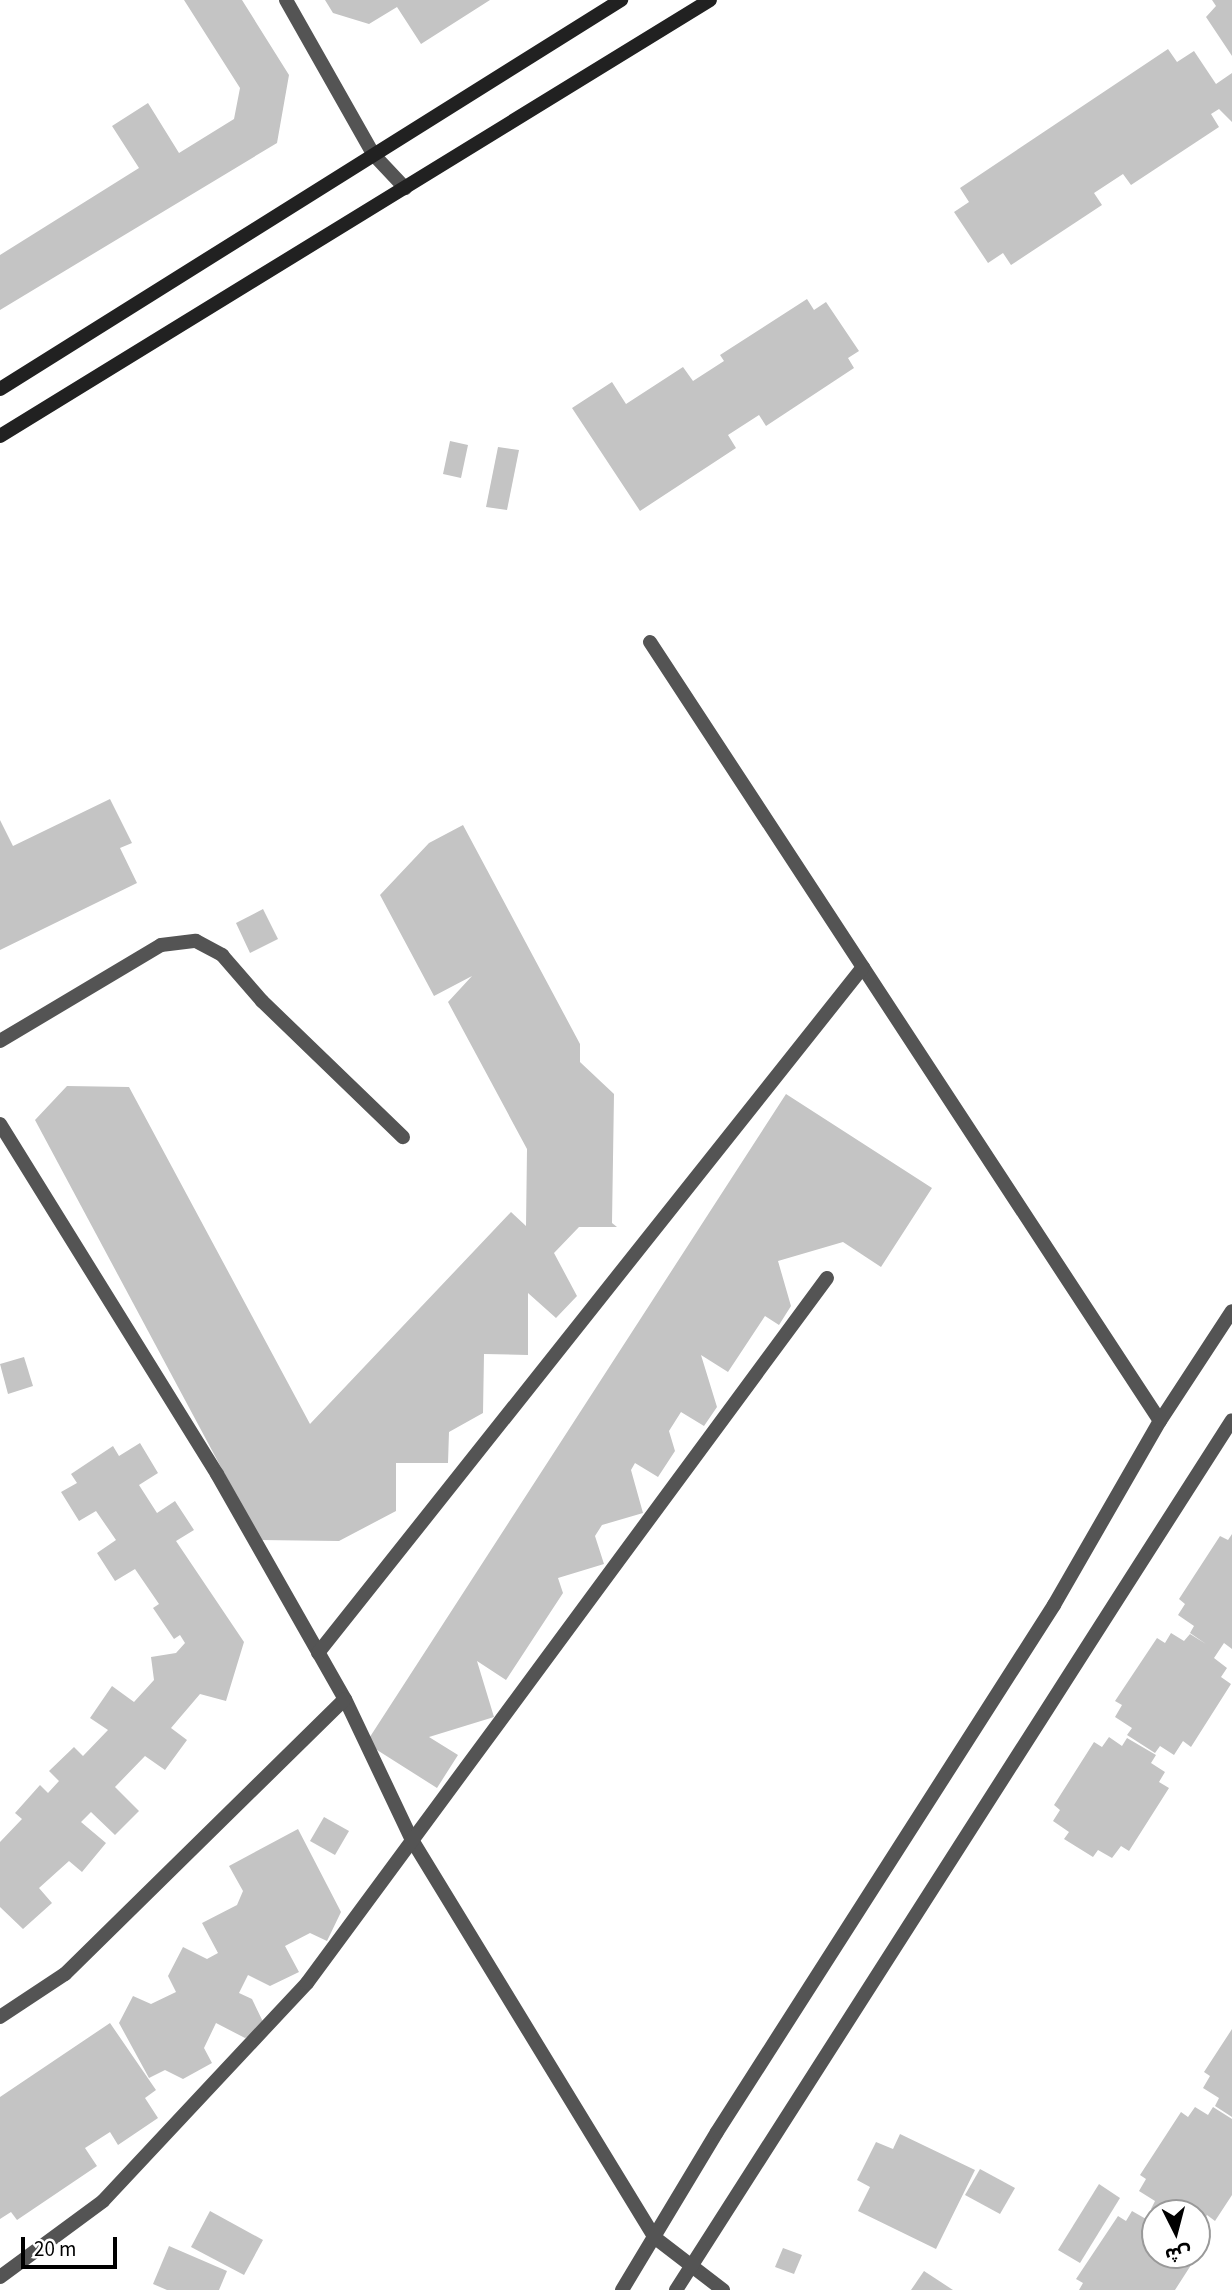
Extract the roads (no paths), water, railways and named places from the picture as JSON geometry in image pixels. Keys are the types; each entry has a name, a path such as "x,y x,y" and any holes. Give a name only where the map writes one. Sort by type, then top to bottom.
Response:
{"main road":[{"path":"0,389 621,0"},
{"path":"0,436 710,0"}],"street":[{"path":"286,0 373,155 405,187"},
{"path":"650,642 1160,1421"},
{"path":"0,1041 161,945 195,941 222,955 262,1001 403,1137"},
{"path":"318,1653 863,967"},
{"path":"0,1125 217,1474 345,1699 412,1840 654,2237 723,2290"},
{"path":"0,2277 103,2202 307,1983 827,1278"},
{"path":"621,2290 1054,1605 1160,1421 1232,1311"},
{"path":"676,2290 1232,1420"},
{"path":"0,2017 65,1974 345,1699"}]}
